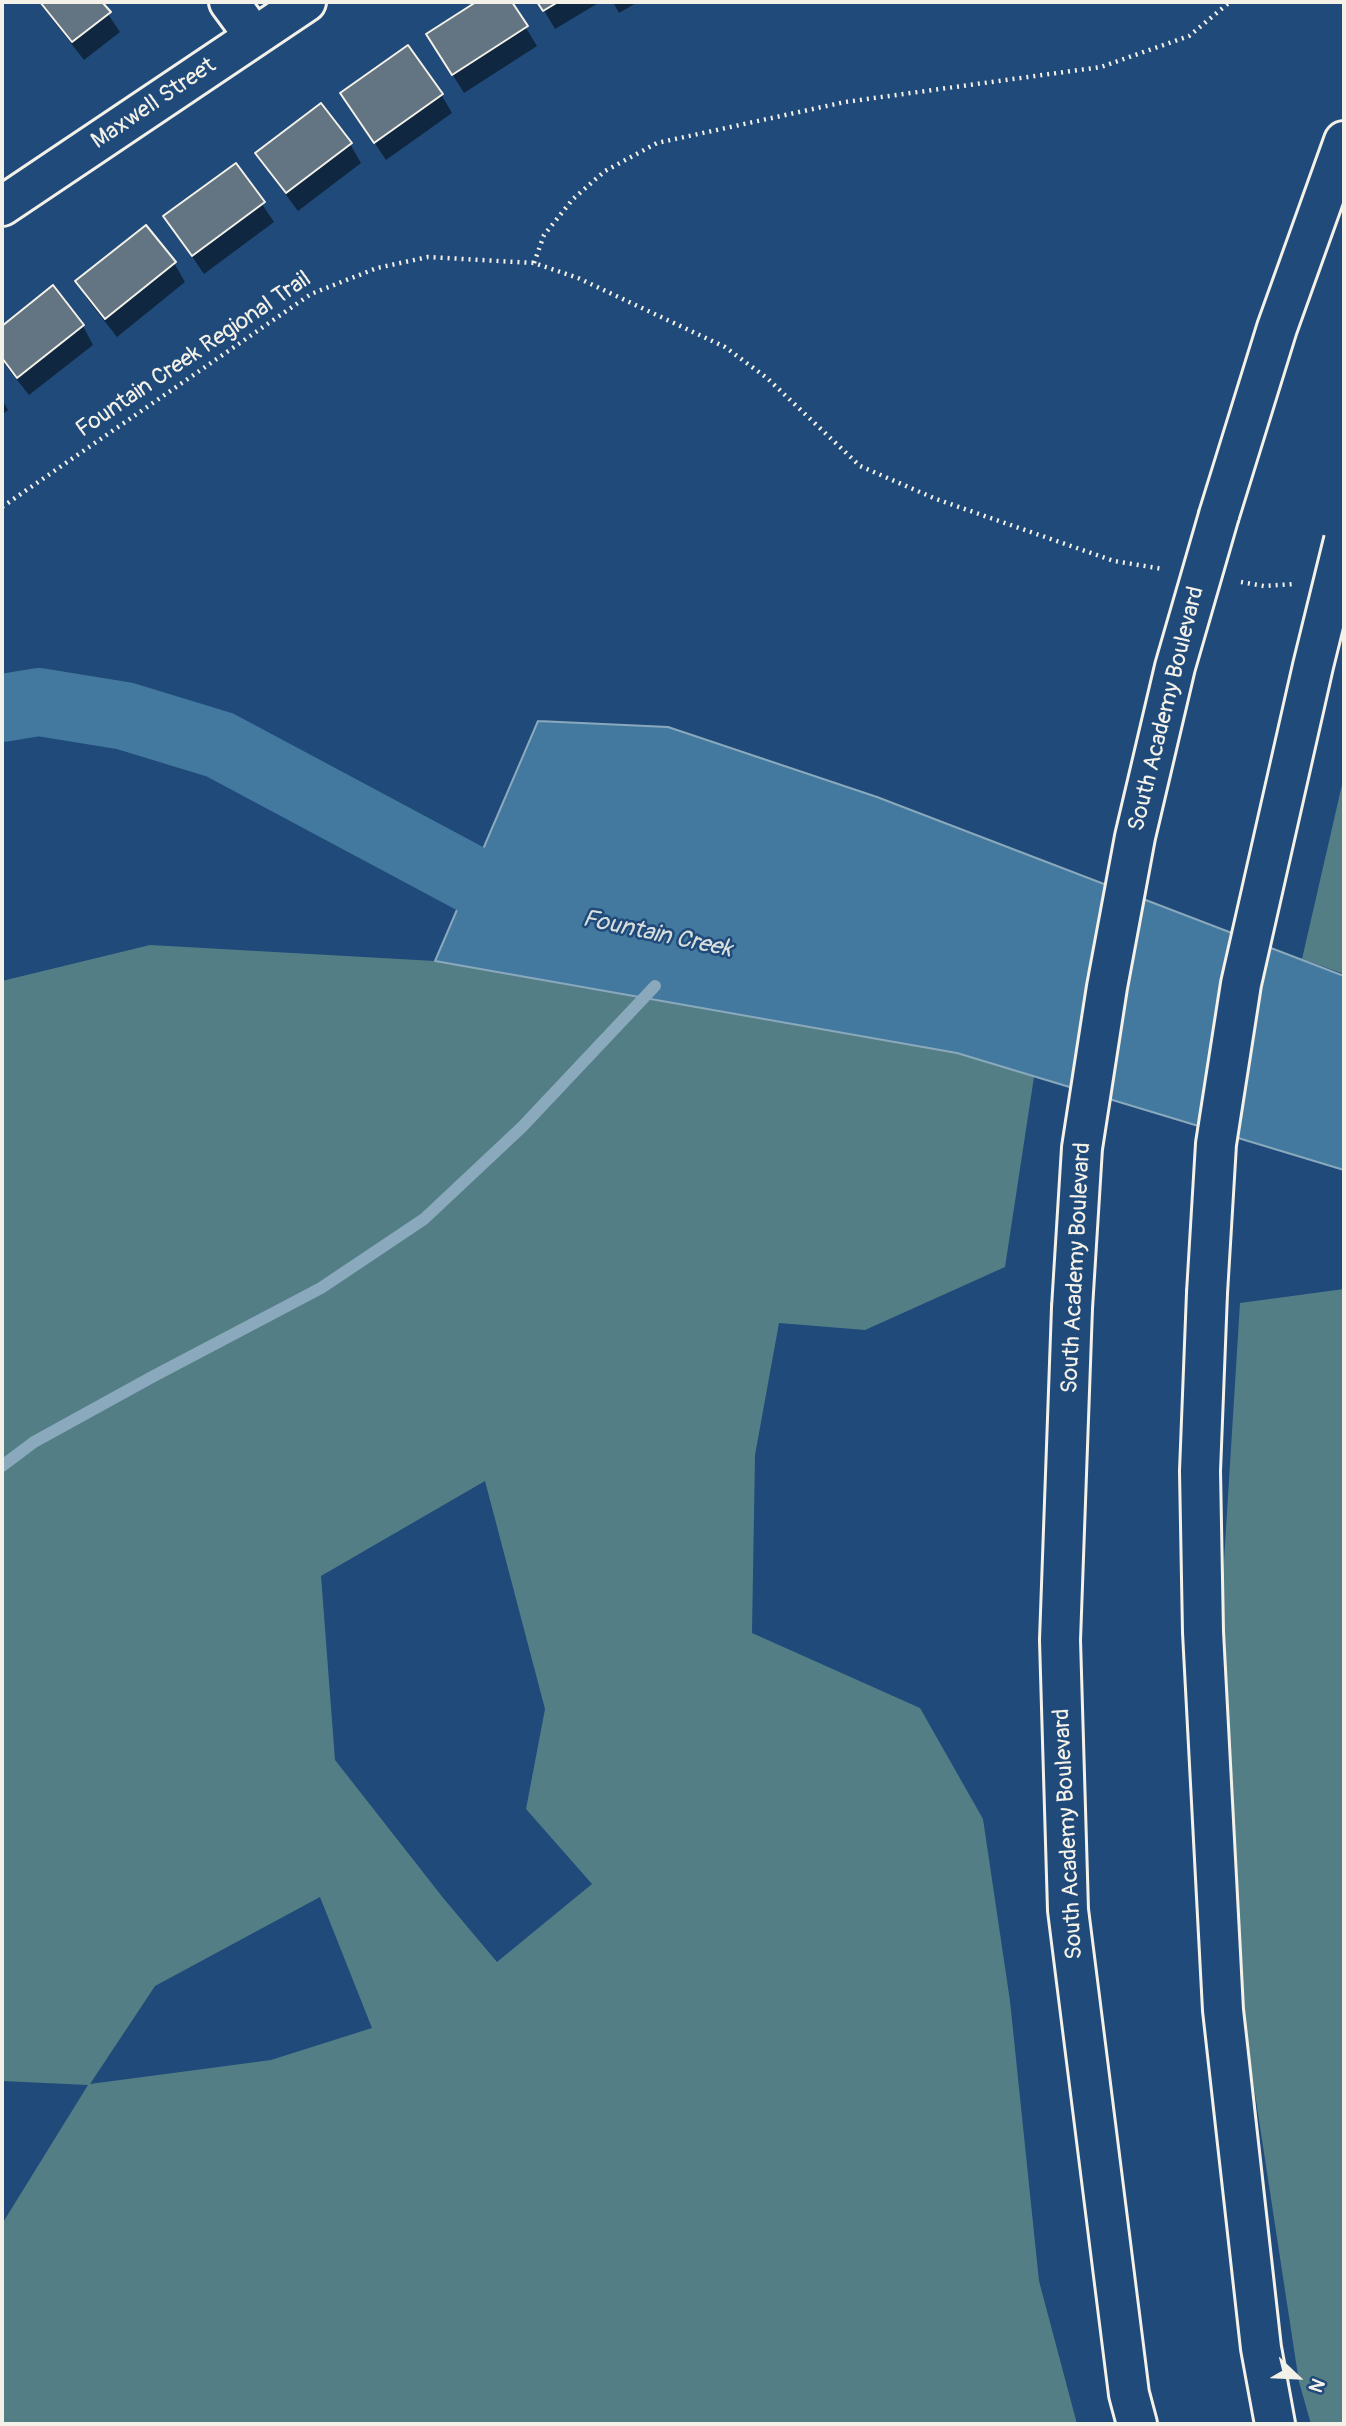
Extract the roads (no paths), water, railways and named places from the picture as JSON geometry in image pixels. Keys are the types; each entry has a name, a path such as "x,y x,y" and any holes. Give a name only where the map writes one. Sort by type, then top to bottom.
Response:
{"main road":[{"path":"229,2 254,36"},
{"name":"Maxwell Street","path":"2,206 306,2"},
{"name":"South Academy Boulevard","path":"1137,2424 1129,2394 1068,1910 1060,1640 1072,1308 1082,1148 1132,851 1175,667 1277,328 1344,141"},
{"path":"1275,2424 1261,2348 1223,2010 1203,1632 1199,1471 1216,1144 1241,984 1303,705 1344,540"}],"water":[{"path":"538,721 668,727 877,797 1344,976 1344,1170 957,1053 435,961"}],"waterway":[{"name":"Fountain Creek","path":"2,708 39,702 125,716 220,745 525,908 556,914"},
{"path":"2,1466 34,1442 321,1288 424,1219 522,1127 655,986"}]}
